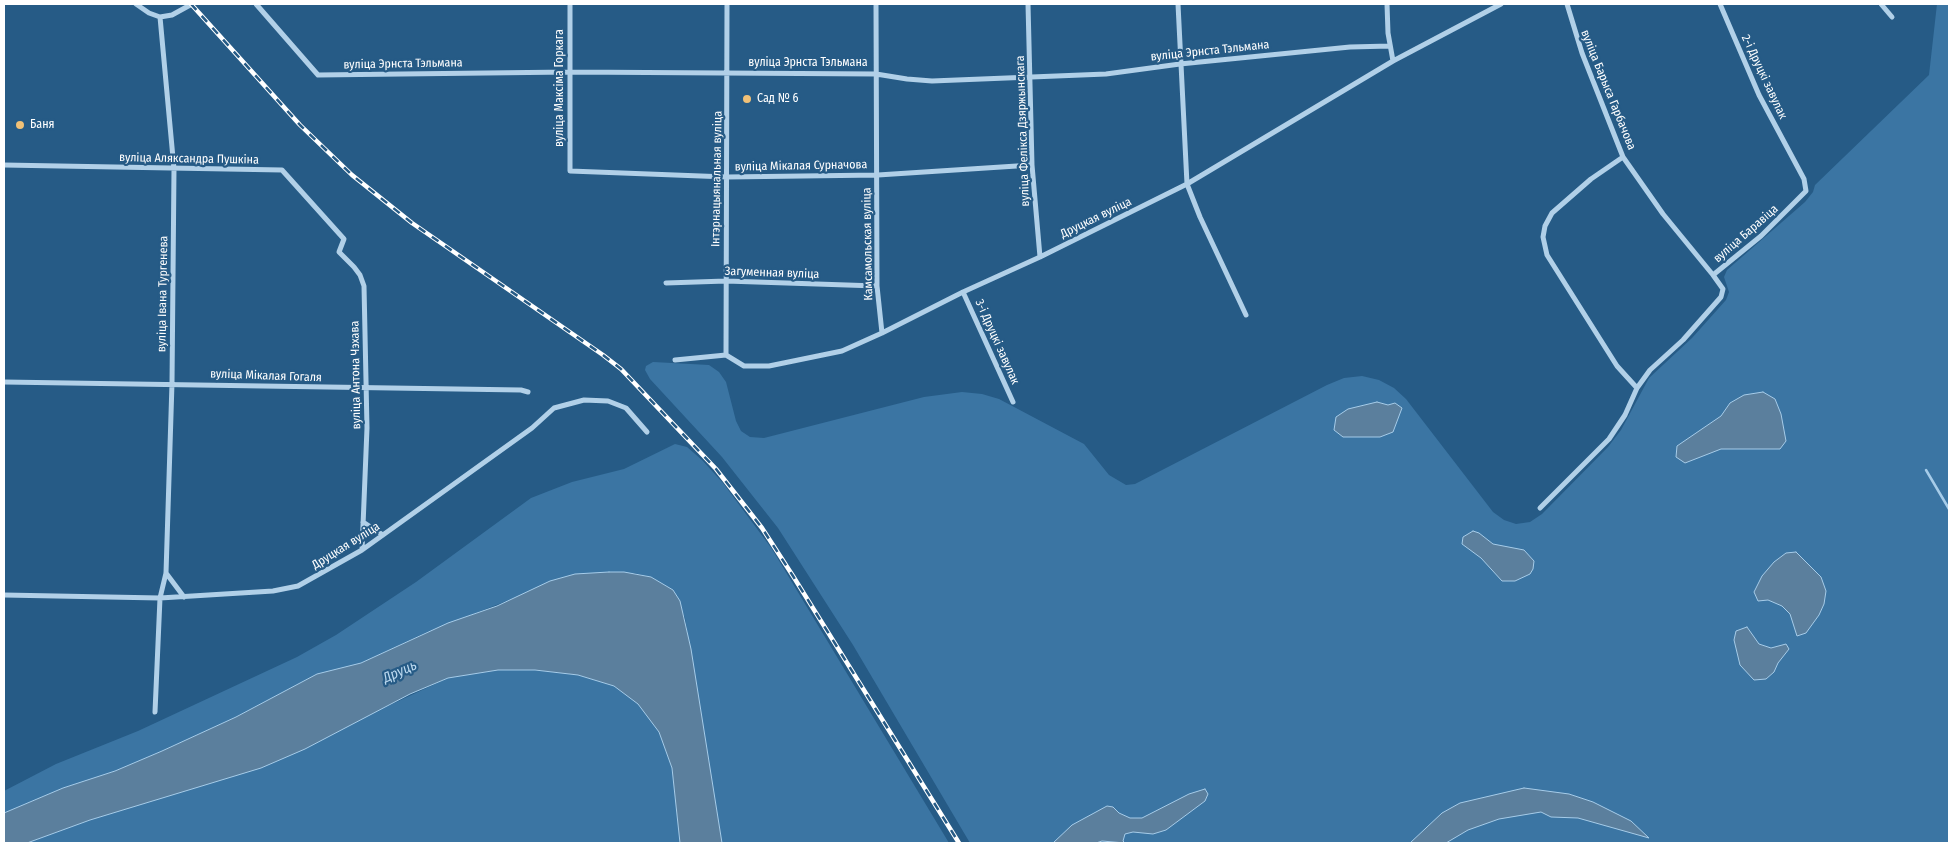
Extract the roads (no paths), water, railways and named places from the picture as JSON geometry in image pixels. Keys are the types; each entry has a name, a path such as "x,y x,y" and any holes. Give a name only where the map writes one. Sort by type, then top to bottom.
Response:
{"street":[{"path":"136,4 149,13 160,16 172,15 192,4"},
{"name":"вуліца Эрнста Тэльмана","path":"256,4 318,75 570,72 876,74 907,79 932,80 1106,74 1180,64 1350,47 1390,46"},
{"name":"вуліца Максіма Горкага","path":"570,4 570,171"},
{"name":"Інтэрнацыянальная вуліца","path":"726,355 727,4"},
{"name":"Камсамольская вуліца","path":"876,4 878,175 876,286 882,333"},
{"name":"вуліца Фелікса Дзяржынскага","path":"1028,4 1032,165 1040,257"},
{"path":"1178,4 1188,184 1200,217 1246,315"},
{"path":"1387,4 1393,61"},
{"name":"Друцкая вуліца","path":"726,355 744,366 769,366 842,351 882,333 1188,184 1393,61 1501,4"},
{"name":"вуліца Барыса Гарбачова","path":"1567,4 1582,53 1623,157 1663,214 1714,275"},
{"name":"2-і Друцкі завулак","path":"1720,4 1759,96 1792,156"},
{"path":"1881,4 1892,17"},
{"name":"вуліца Івана Тургенева","path":"155,712 160,598 166,573 172,383 174,169 160,16"},
{"name":"вуліца Баравіца","path":"1540,508 1610,439 1625,415 1637,388 1650,370 1683,340 1722,297 1723,289 1714,275 1761,236 1802,196 1807,186 1792,156"},
{"path":"1623,157 1591,179 1552,213 1542,236 1547,255 1617,366 1637,388"},
{"name":"вуліца Аляксандра Пушкіна","path":"4,165 282,170 344,239"},
{"name":"вуліца Мікалая Сурначова","path":"570,171 727,177 878,175 1032,165"},
{"name":"вуліца Антона Чэхава","path":"344,239 338,252 360,275 364,286 366,389 362,550"},
{"name":"Загуменная вуліца","path":"666,283 726,282 876,286"},
{"name":"3-і Друцкі завулак","path":"963,292 1013,402"},
{"path":"675,360 726,355"},
{"name":"вуліца Мікалая Гогаля","path":"4,382 172,383 366,389 521,390 528,392"},
{"name":"Друцкая вуліца","path":"4,594 160,598 273,591 298,586 362,550 532,428 554,408 584,400 608,401 626,408 648,432"},
{"path":"363,522 383,535"},
{"path":"166,573 184,597"}],"water":[{"path":"1763,392 1775,399 1781,414 1786,441 1780,449 1721,449 1685,463 1676,457 1677,446 1721,416 1730,403 1744,395"},
{"path":"1377,402 1388,405 1395,403 1402,408 1393,432 1380,437 1343,437 1334,430 1336,417 1348,409"},
{"path":"1473,531 1479,533 1493,544 1524,550 1534,561 1530,574 1515,581 1502,581 1481,558 1462,544 1463,537"},
{"path":"1796,552 1821,577 1826,591 1824,604 1819,615 1806,633 1797,636 1790,614 1782,606 1768,600 1758,601 1754,592 1762,576 1774,562 1786,553"},
{"name":"Друць","path":"624,572 651,577 673,590 680,601 691,649 722,843 680,843 672,768 659,732 638,704 614,686 578,675 535,670 498,670 448,678 410,694 305,749 261,768 90,820 27,843 4,843 4,813 63,788 115,771 162,751 236,717 317,674 361,663 448,623 497,606 550,581 575,574"},
{"path":"1747,627 1759,644 1771,648 1786,644 1789,649 1778,663 1774,672 1766,679 1754,680 1740,665 1734,640 1736,631"},
{"path":"1524,788 1569,794 1593,802 1631,821 1649,838 1578,818 1551,817 1541,812 1499,819 1468,830 1446,843 1410,843 1442,813 1460,803"},
{"path":"1205,789 1208,794 1205,801 1166,830 1153,834 1133,832 1125,834 1123,841 1125,843 1102,841 1096,843 1053,843 1072,825 1107,806 1113,807 1119,813 1130,818 1142,818 1189,794"}],"waterway":[{"path":"1926,470 1949,509"}],"railway":[{"path":"191,4 300,125 352,175 412,223 621,369 716,469 762,528 959,843"}],"place":[{"name":"Сад № 6","path":"747,99"},
{"name":"Баня","path":"20,125"}]}
